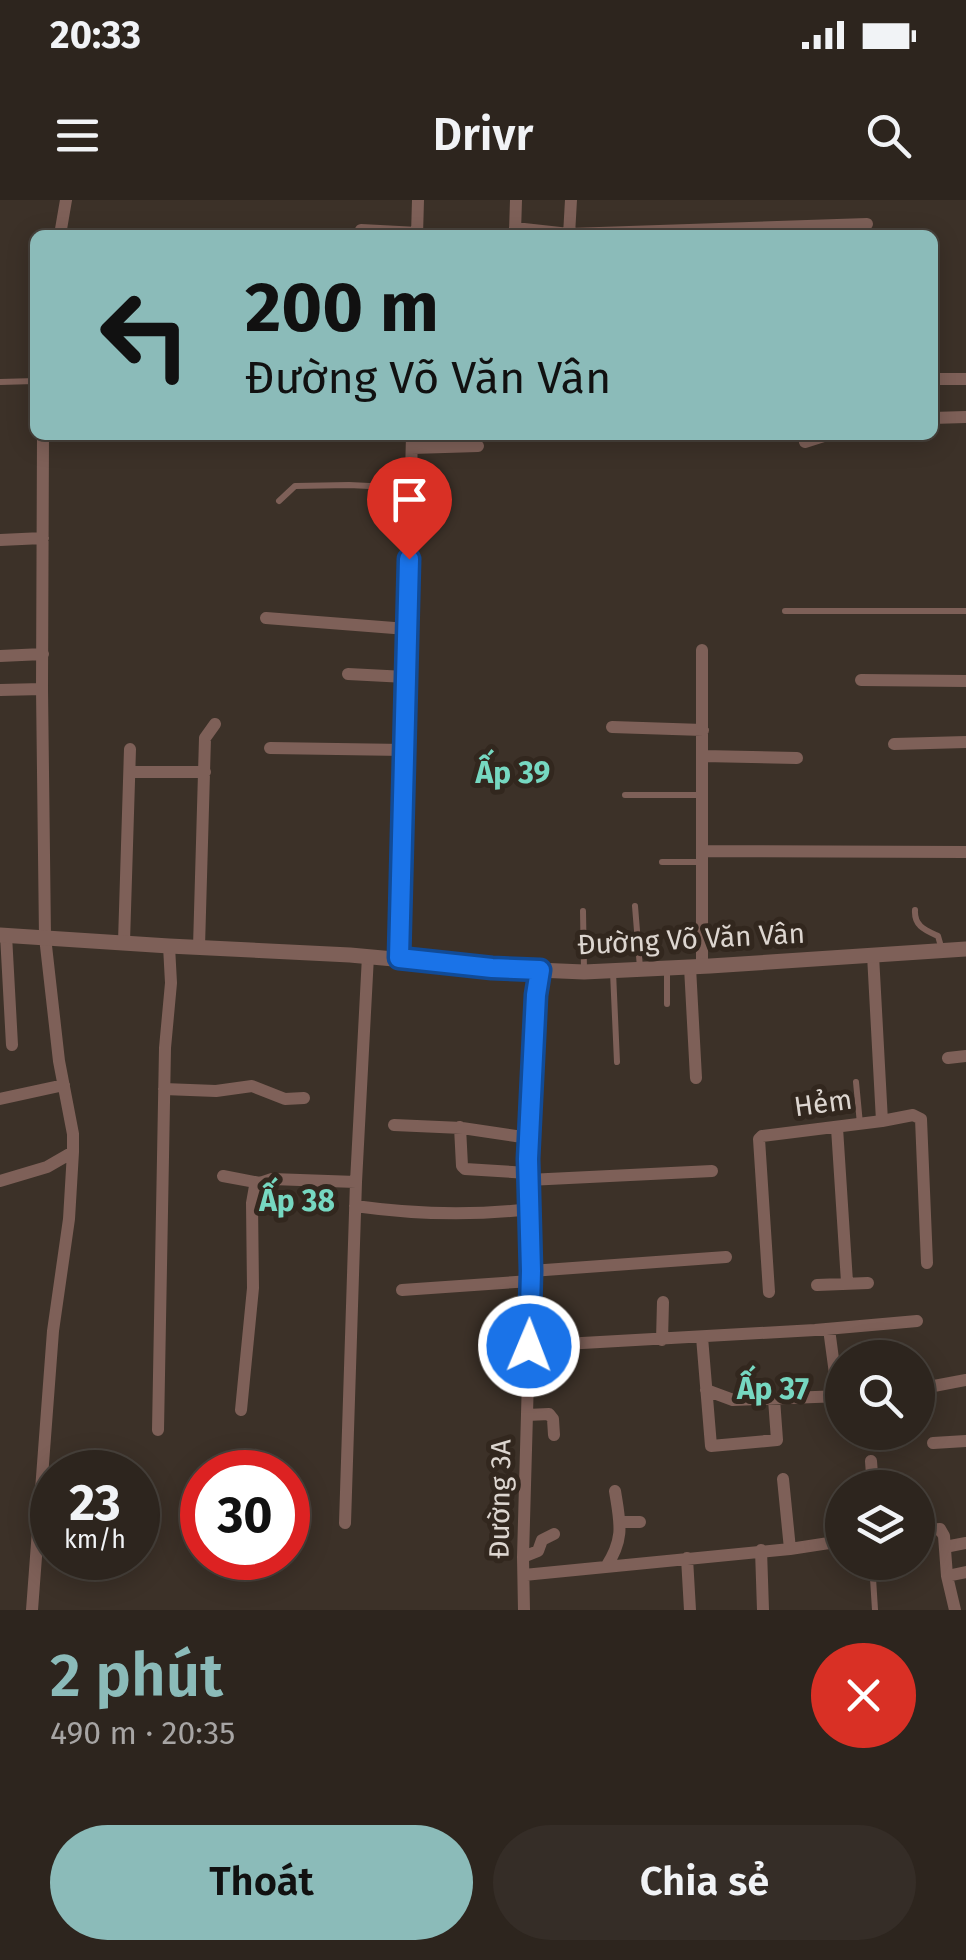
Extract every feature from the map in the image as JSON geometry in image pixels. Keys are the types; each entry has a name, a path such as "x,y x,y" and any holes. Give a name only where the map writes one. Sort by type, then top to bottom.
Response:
{"street":[{"path":"61,230 66,200"},
{"path":"418,200 418,230"},
{"path":"515,230 516,200"},
{"path":"569,230 572,200"},
{"path":"704,230 866,224"},
{"path":"938,379 966,379"},
{"path":"938,418 966,417"},
{"path":"32,1610 53,1331 74,1152 45,937 43,440"},
{"path":"805,442 811,440"},
{"path":"399,958 412,441 478,446"},
{"path":"0,540 44,538"},
{"path":"266,618 407,629"},
{"path":"696,1078 696,967 704,795 702,650"},
{"path":"0,656 44,654"},
{"path":"348,674 406,677"},
{"path":"862,680 966,681"},
{"path":"0,690 42,689"},
{"path":"199,947 205,738 215,724"},
{"path":"612,727 703,730"},
{"path":"894,744 966,742"},
{"path":"270,748 404,750"},
{"path":"124,942 130,749"},
{"path":"703,756 797,758"},
{"path":"130,772 205,772"},
{"path":"702,856 966,852"},
{"path":"3,935 12,1045"},
{"name":"Đường Võ Văn Vân","path":"3,935 584,972 966,949"},
{"path":"158,1430 170,946"},
{"name":"Hẻm","path":"769,1292 760,1139 882,1121 873,955"},
{"path":"345,1523 368,956"},
{"name":"Đường 3A","path":"524,1610 531,1276 528,1177 540,970"},
{"path":"948,1058 966,1056"},
{"path":"0,1099 64,1085"},
{"path":"164,1090 252,1086 285,1099 304,1098"},
{"path":"882,1121 913,1115 921,1119 928,1263"},
{"path":"394,1125 460,1128 530,1138"},
{"path":"460,1128 465,1169 528,1177 712,1171"},
{"path":"837,1128 847,1282"},
{"path":"0,1181 46,1168 74,1152"},
{"path":"224,1176 260,1183"},
{"path":"241,1410 252,1288 255,1186 272,1179 356,1182"},
{"path":"355,1206 400,1212 529,1209"},
{"path":"402,1290 726,1257"},
{"path":"817,1285 868,1282"},
{"path":"662,1302 662,1340"},
{"path":"529,1346 829,1329 918,1320"},
{"path":"829,1329 831,1340"},
{"path":"702,1337 710,1446 777,1440 774,1399"},
{"path":"935,1386 966,1380"},
{"path":"706,1390 733,1400 825,1397"},
{"path":"527,1415 548,1414 553,1419 554,1434"},
{"path":"935,1443 966,1440"},
{"path":"871,1461 872,1470"},
{"path":"782,1479 790,1549"},
{"path":"606,1567 618,1548 620,1522 615,1491"},
{"path":"620,1522 640,1522"},
{"path":"935,1529 940,1529 944,1536 955,1610"},
{"path":"523,1556 538,1551 542,1540 554,1534"},
{"path":"524,1575 825,1544"},
{"path":"945,1548 966,1544"},
{"path":"761,1550 763,1610"},
{"path":"687,1558 690,1610"},
{"path":"947,1576 966,1572"}],"lane":[{"path":"0,382 30,381"},
{"path":"279,500 295,486 410,488"},
{"path":"784,611 966,611"},
{"path":"625,794 704,795"},
{"path":"662,862 702,856"},
{"path":"636,906 640,970"},
{"path":"915,910 921,929 938,936 942,951"},
{"path":"583,912 584,972"},
{"path":"584,942 638,940"},
{"path":"667,1004 668,968"},
{"path":"614,971 617,1062"},
{"path":"856,1082 860,1124"},
{"path":"874,1580 876,1610"}],"district":[{"name":"Ấp 39","path":"513,773"},
{"name":"Ấp 38","path":"297,1201"},
{"name":"Ấp 37","path":"773,1389"}],"route":[{"path":"409,559 399,958 540,970 528,1159 529,1346"}]}
